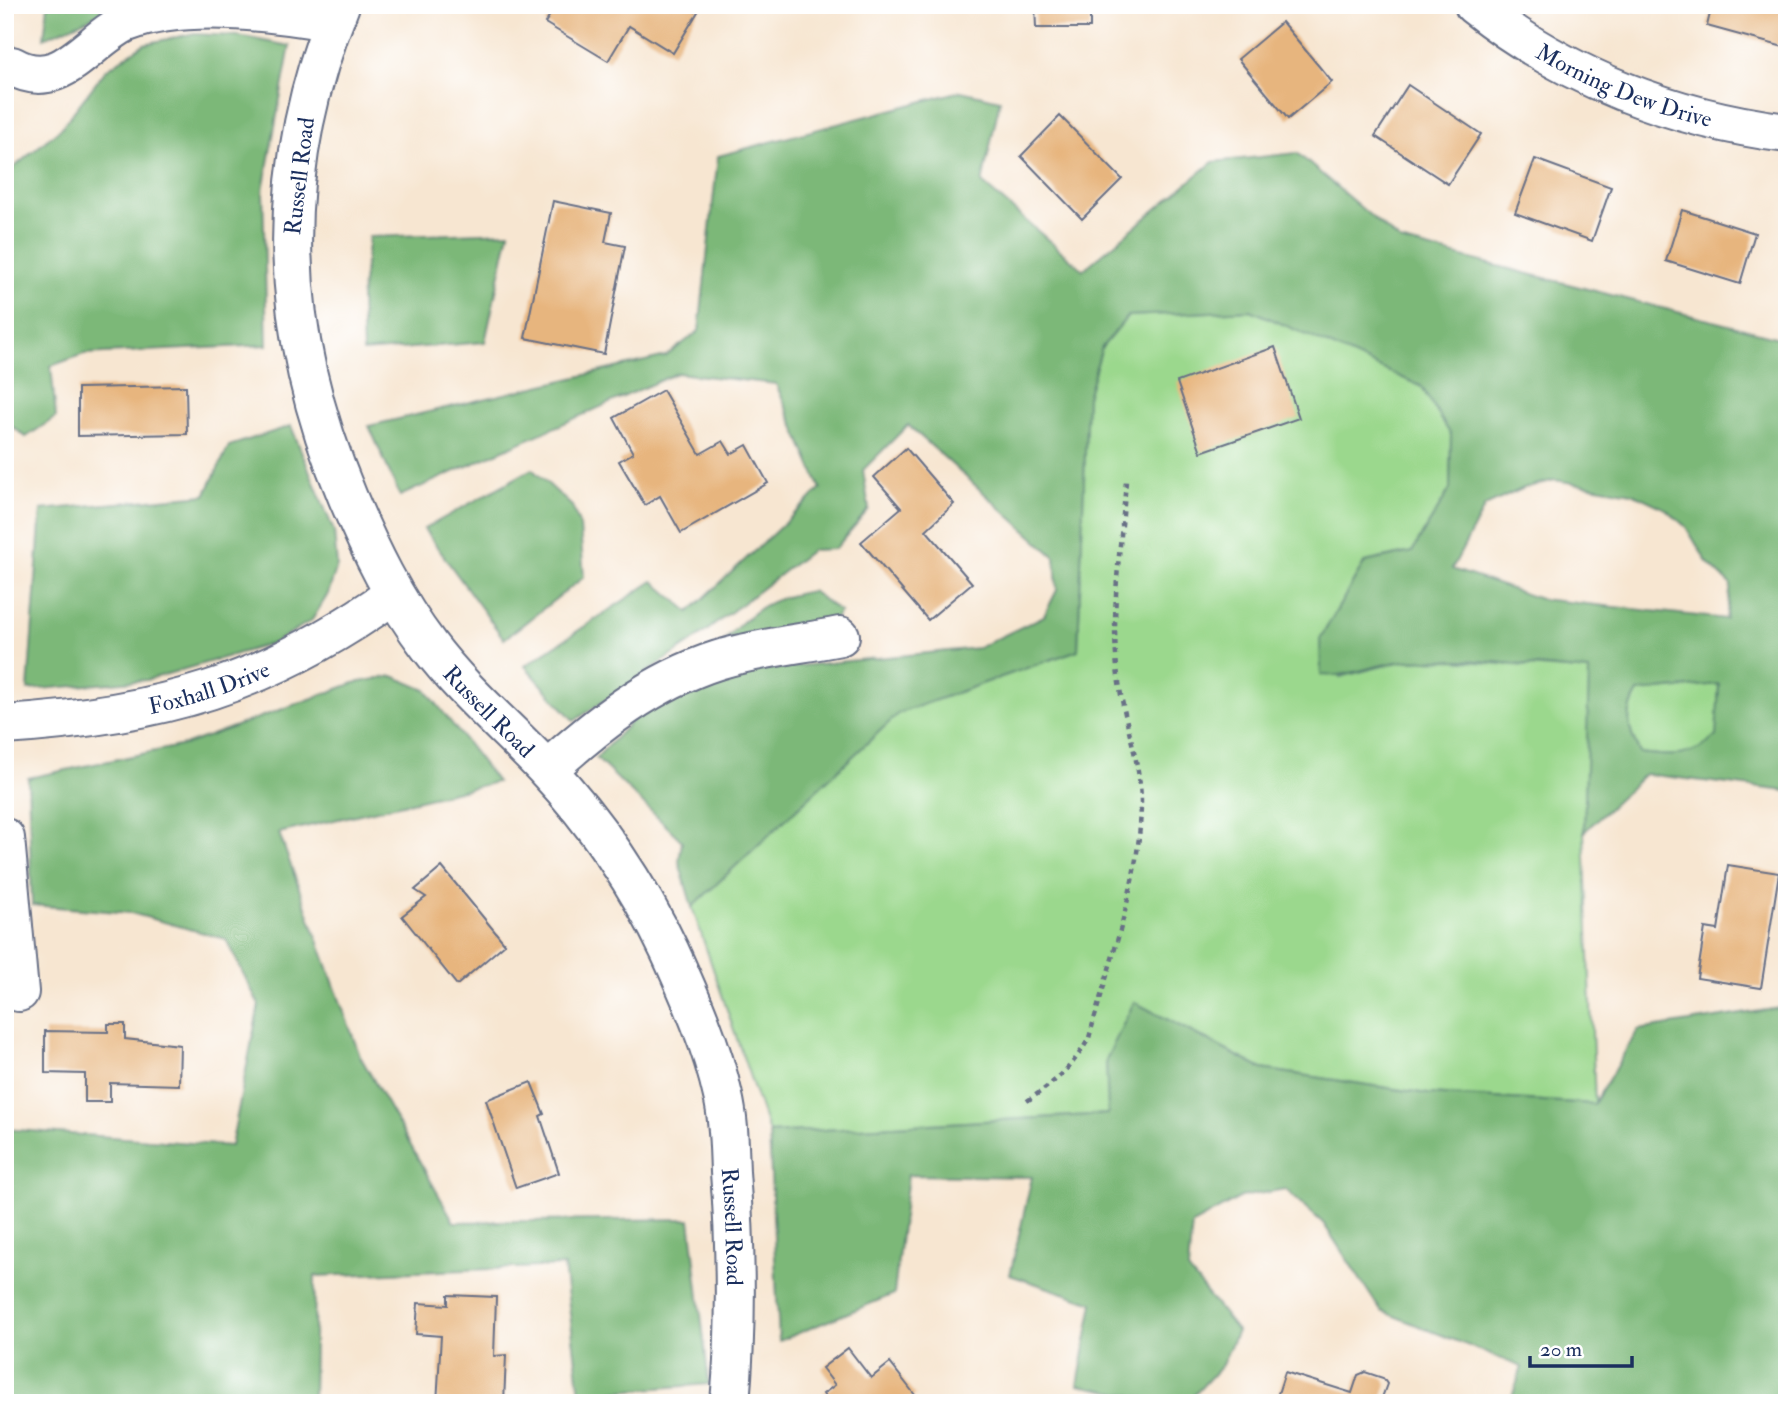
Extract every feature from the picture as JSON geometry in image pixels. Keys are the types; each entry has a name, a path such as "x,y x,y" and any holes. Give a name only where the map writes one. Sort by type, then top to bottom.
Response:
{"street":[{"name":"Morning Dew Drive","path":"1474,5 1523,39 1619,91 1680,114 1731,126 1787,134"},
{"path":"12,66 23,73 43,75 62,70 126,22 157,11 189,8 336,14"},
{"name":"Russell Road","path":"336,14 308,101 294,180 290,250 296,319 309,388 330,454 372,555 394,594 429,646 472,696 547,770 595,828 630,880 668,949 700,1021 724,1097 736,1246 730,1403"},
{"name":"Foxhall Drive","path":"5,725 138,710 229,685 303,653 350,626 394,594"},
{"path":"547,770 590,731 636,698 687,672 720,660 840,636"},
{"path":"5,838 19,992"}],"path":[{"path":"1027,1101 1054,1084 1076,1061 1089,1038 1138,846 1141,802 1136,758 1119,688 1116,622 1126,481"}],"green space":[{"path":"48,5 121,5 44,38"},
{"path":"191,34 239,36 290,46 263,190 267,345 84,354 51,366 56,417 26,437 5,421 5,175 61,128 106,70 144,44"},
{"path":"961,91 1000,100 982,183 1083,270 1213,162 1297,153 1400,241 1787,340 1787,791 1645,774 1584,832 1589,671 1498,662 1429,660 1395,662 1343,674 1321,675 1320,639 1365,562 1412,552 1450,489 1451,435 1421,386 1251,310 1128,316 1102,347 1087,397 1078,650 899,713 692,907 679,862 682,841 596,758 643,709 709,675 978,648 1044,616 1057,590 1055,557 908,425 863,470 869,509 835,549 812,550 692,642 574,721 525,666 653,581 689,612 821,489 776,384 677,373 400,496 369,426 666,356 699,331 718,156","holes":["1555,480 1632,493 1666,509 1686,527 1707,562 1731,585 1726,619 1540,599 1452,569 1485,506 1524,488","1719,684 1716,736 1690,753 1640,753 1629,722 1631,708 1638,692"]},
{"path":"509,232 485,342 363,352 361,298 369,237"},
{"path":"1251,310 1421,386 1451,435 1450,489 1412,552 1365,562 1320,639 1340,677 1403,661 1453,660 1590,671 1584,832 1595,1104 1428,1094 1262,1069 1134,1002 1106,1060 1109,1114 769,1133 692,907 899,713 1078,650 1087,397 1102,347 1128,316"},
{"path":"291,426 334,531 337,566 328,594 312,620 274,643 147,680 28,690 41,510 205,495 229,446"},
{"path":"532,469 572,506 580,526 584,577 504,639 424,529"},
{"path":"812,591 840,612 830,624 726,639 764,606 785,597"},
{"path":"393,676 426,690 497,782 279,833 360,1056 454,1222 690,1219 709,1384 580,1394 564,1266 315,1276 313,1403 5,1403 5,1129 231,1146 259,1005 226,939 131,913 32,905 28,778 184,745 354,683"},
{"path":"1719,684 1717,736 1699,749 1681,755 1640,753 1629,722 1631,708 1638,692"},
{"path":"1134,1002 1262,1069 1428,1094 1594,1104 1638,1030 1787,1007 1787,1403 1510,1403 1522,1367 1381,1311 1323,1223 1285,1189 1241,1197 1192,1224 1188,1270 1237,1331 1222,1365 1187,1403 1171,1403 1078,1385 1093,1303 1010,1275 1032,1177 908,1175 894,1294 779,1341 769,1133 1108,1114 1106,1060"}],"building":[{"path":"556,5 702,5 673,53 629,26 608,61 545,23"},
{"path":"1035,5 1090,5 1090,28 1036,28"},
{"path":"1712,5 1787,5 1787,48 1707,26"},
{"path":"1282,22 1332,82 1288,119 1238,59"},
{"path":"1408,85 1481,134 1448,184 1375,136"},
{"path":"1060,116 1122,179 1082,219 1021,156"},
{"path":"1535,159 1611,187 1592,241 1515,213"},
{"path":"553,201 611,213 605,242 625,246 604,354 525,338"},
{"path":"1682,210 1755,233 1740,284 1666,261"},
{"path":"1275,347 1299,418 1201,452 1177,382"},
{"path":"186,386 187,434 78,436 78,388"},
{"path":"663,390 700,454 723,441 731,454 747,445 768,483 681,533 660,496 645,505 619,461 633,453 614,418"},
{"path":"906,448 954,504 926,530 972,583 928,620 861,542 901,508 874,477"},
{"path":"1728,865 1779,873 1761,988 1697,978 1705,928 1718,930"},
{"path":"442,867 505,944 457,985 402,916 426,897 415,890"},
{"path":"108,1024 125,1024 125,1039 180,1045 179,1085 110,1083 110,1102 85,1102 85,1074 45,1073 45,1031 108,1032"},
{"path":"531,1082 544,1114 540,1116 559,1173 516,1188 486,1100"},
{"path":"448,1295 496,1297 494,1356 506,1355 504,1403 437,1403 441,1336 416,1334 418,1303 448,1305"},
{"path":"848,1348 871,1378 890,1363 915,1395 905,1403 829,1403 823,1394 835,1385 822,1368"},
{"path":"1285,1372 1352,1393 1358,1375 1365,1372 1383,1378 1387,1384 1380,1403 1275,1403"}]}
